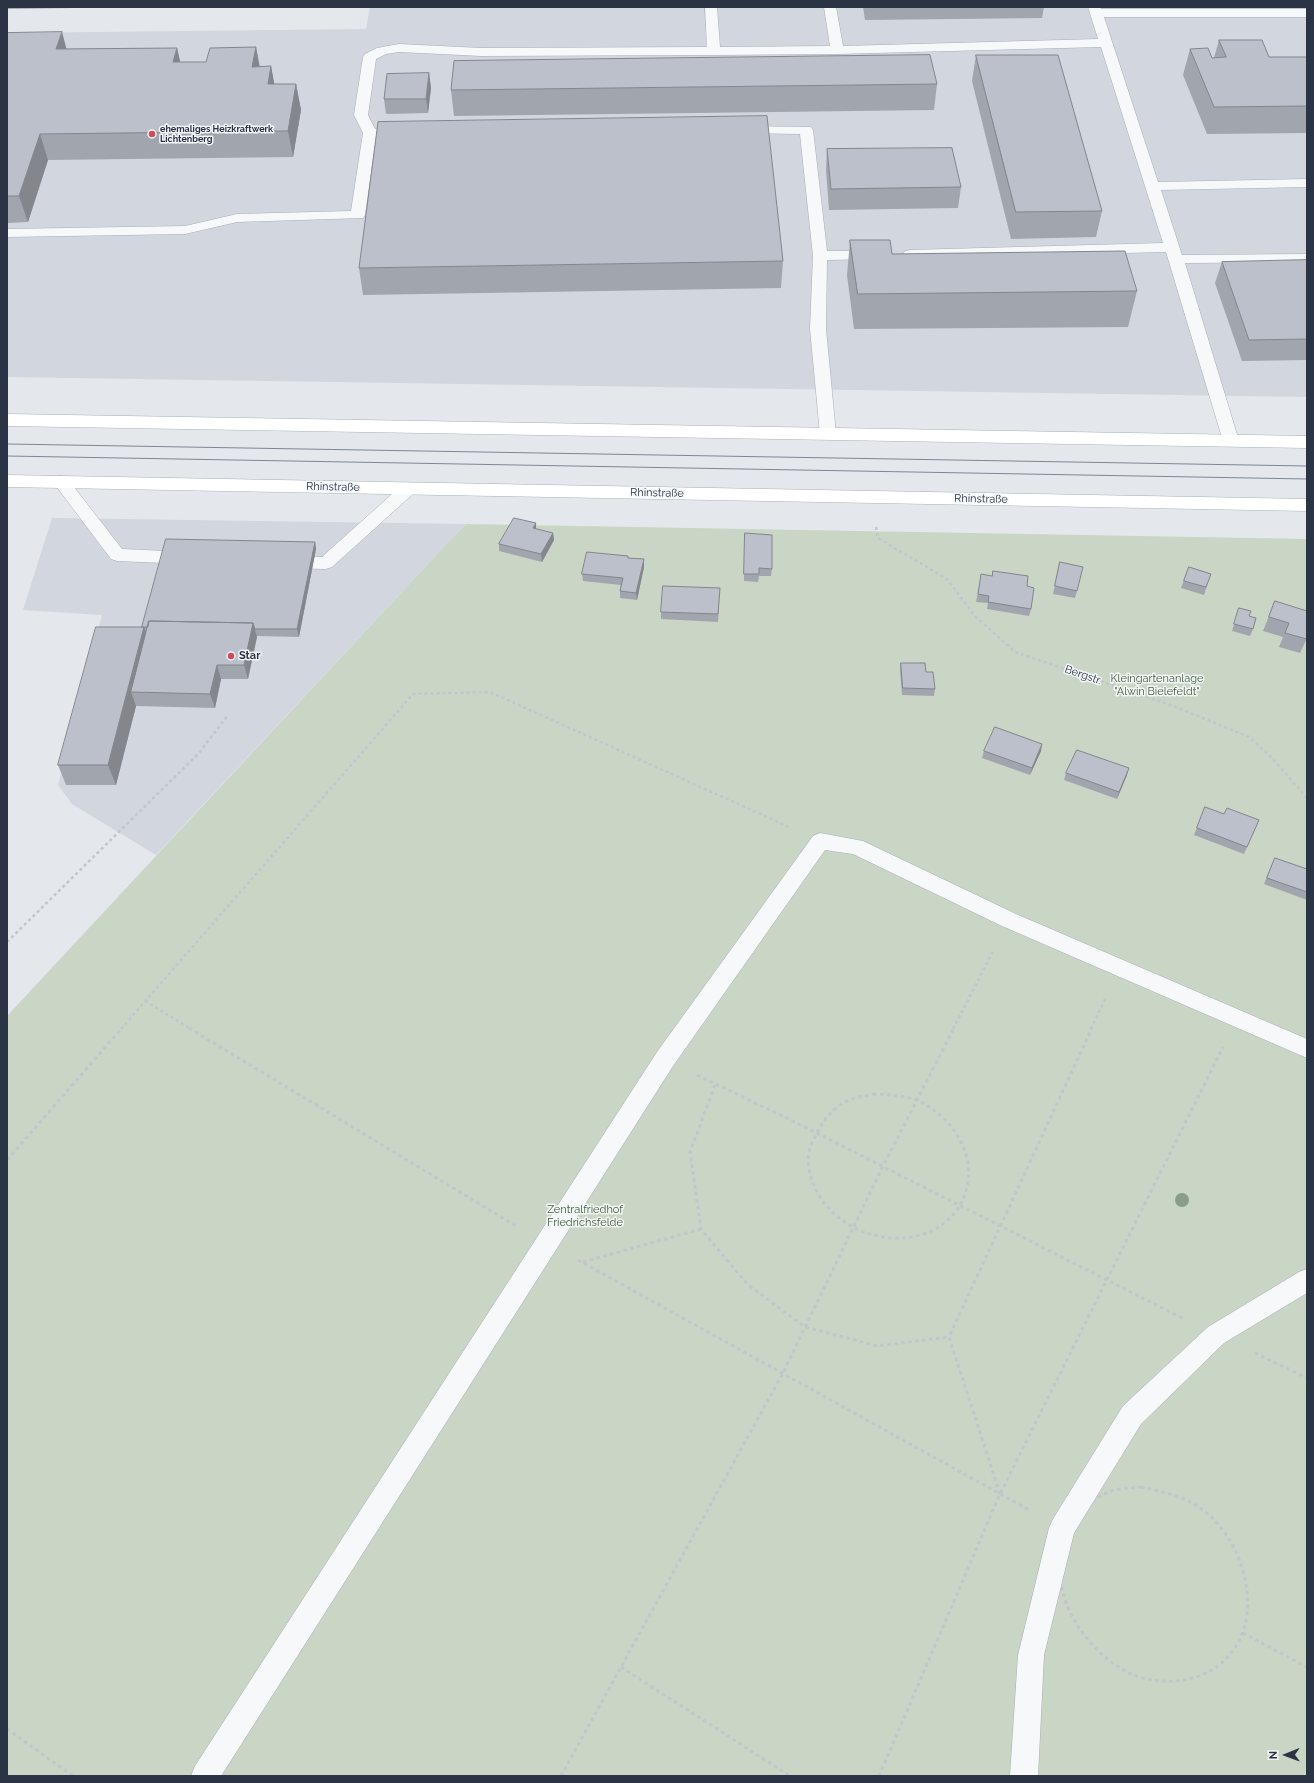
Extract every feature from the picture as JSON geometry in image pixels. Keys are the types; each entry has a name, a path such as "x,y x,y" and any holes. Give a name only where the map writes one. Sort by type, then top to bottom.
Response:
{"main road":[{"path":"7,420 1307,442"},
{"name":"Rhinstraße","path":"7,481 1307,505"}],"lane":[{"path":"711,7 714,51"},
{"path":"830,7 837,50"},
{"path":"1231,441 1153,186 1095,10 1307,13"},
{"path":"7,233 185,230 237,218 358,215 370,133 361,115 370,57 382,51 399,48 481,52 714,51 837,50 1105,43"},
{"path":"727,131 806,130 820,256 818,329 828,434"},
{"path":"370,133 418,133"},
{"path":"1153,186 1307,183"},
{"path":"820,256 894,254 1174,253 1307,258"},
{"path":"61,482 117,555 202,558"},
{"path":"272,561 326,563 408,489"},
{"path":"205,1776 665,1059 820,841 856,847 1009,920 1307,1049"},
{"path":"1024,1776 1031,1655 1062,1528 1132,1415 1216,1335 1307,1280"}],"path":[{"name":"Bergstr.","path":"876,527 878,538 946,579 974,615 1015,652 1176,707 1249,737 1271,757 1307,798"},
{"path":"7,1160 413,694 490,692 820,841"},
{"path":"7,942 199,753 228,715"},
{"path":"561,1776 783,1373 852,1228 1009,920"},
{"path":"1000,1494 949,1337 1120,967"},
{"path":"145,1001 546,1244 583,1262 1062,1528"},
{"path":"879,1776 1000,1494 1238,1018"},
{"path":"665,1059 715,1085 815,1132 882,1168 961,1205 1216,1335 1307,1378"},
{"path":"715,1085 690,1152 701,1230 747,1284 805,1327 877,1346 949,1337"},
{"path":"873,1094 898,1095 916,1101 923,1103 944,1118 960,1137 968,1160 969,1183 961,1205 946,1222 919,1236 901,1239 876,1237 852,1228 832,1214 818,1196 809,1174 808,1153 815,1132 829,1114 849,1101 873,1094"},
{"path":"583,1262 701,1230"},
{"path":"1141,1487 1173,1493 1203,1510 1227,1536 1243,1567 1248,1601 1243,1633 1230,1655 1210,1671 1186,1680 1158,1681 1130,1673 1106,1658 1084,1637 1069,1611 1061,1583 1061,1556 1068,1531 1085,1507 1111,1491 1141,1487"},
{"path":"1243,1633 1307,1667"},
{"path":"621,1667 790,1776"},
{"path":"7,1729 73,1776"}],"shaded area":[{"path":"370,7 1307,7 1307,397 7,377 7,33 366,29"},
{"path":"52,518 466,524 156,855 72,804 58,785 102,615 23,610"}],"green space":[{"name":"Zentralfriedhof Friedrichsfelde","path":"466,524 1307,539 1307,1776 7,1776 7,1016"}],"building":[{"name":"ehemaliges Heizkraftwerk Lichtenberg","path":"62,32 56,49 177,48 173,62 206,62 210,48 256,47 252,67 271,66 268,84 296,84 288,131 40,134 19,196 7,196 7,33"},
{"path":"1219,40 1262,40 1269,57 1307,57 1307,106 1214,107 1190,49 1208,48 1212,58 1226,57"},
{"path":"930,55 937,84 451,90 454,61"},
{"path":"976,55 1058,55 1102,211 1016,212"},
{"path":"429,73 426,99 384,99 387,74"},
{"path":"767,116 783,261 359,268 378,122"},
{"path":"952,148 961,187 831,189 827,149"},
{"path":"850,240 890,240 892,254 1125,251 1137,291 858,294"},
{"path":"1307,260 1307,339 1249,340 1222,262"},
{"path":"514,518 536,523 533,528 553,533 541,554 499,544"},
{"path":"745,533 772,535 772,569 759,568 759,574 744,574"},
{"path":"166,539 315,542 297,629 255,629 253,623 149,621 148,627 142,627"},
{"path":"587,552 644,559 636,593 620,591 623,578 582,574"},
{"path":"1060,562 1083,567 1077,591 1055,586"},
{"path":"1189,567 1211,574 1206,587 1184,581"},
{"path":"993,571 1028,576 1027,586 1034,588 1031,609 988,602 989,596 978,594 981,574 992,576"},
{"path":"663,586 720,588 718,614 661,612"},
{"path":"1275,601 1307,611 1307,639 1285,633 1289,623 1269,617"},
{"path":"1239,608 1251,611 1249,616 1256,618 1253,629 1234,624"},
{"path":"149,621 253,623 244,665 217,665 210,694 131,692"},
{"path":"96,627 144,627 108,765 58,765"},
{"path":"901,663 925,663 926,672 933,672 935,689 903,688"},
{"path":"995,727 1042,744 1032,768 984,751"},
{"path":"1077,750 1129,768 1119,792 1066,773"},
{"path":"1205,807 1224,814 1227,808 1259,820 1247,847 1197,828"},
{"path":"1275,858 1307,869 1307,892 1267,878"}],"tram line":[{"path":"7,444 1307,466"},
{"path":"7,456 1307,479"}],"place":[{"name":"ehemaliges Heizkraftwerk Lichtenberg","path":"152,134"},
{"name":"Star","path":"231,656"}],"park label":[{"name":"Kleingartenanlage \"Alwin Bielefeldt\"","path":"1157,685"}]}
